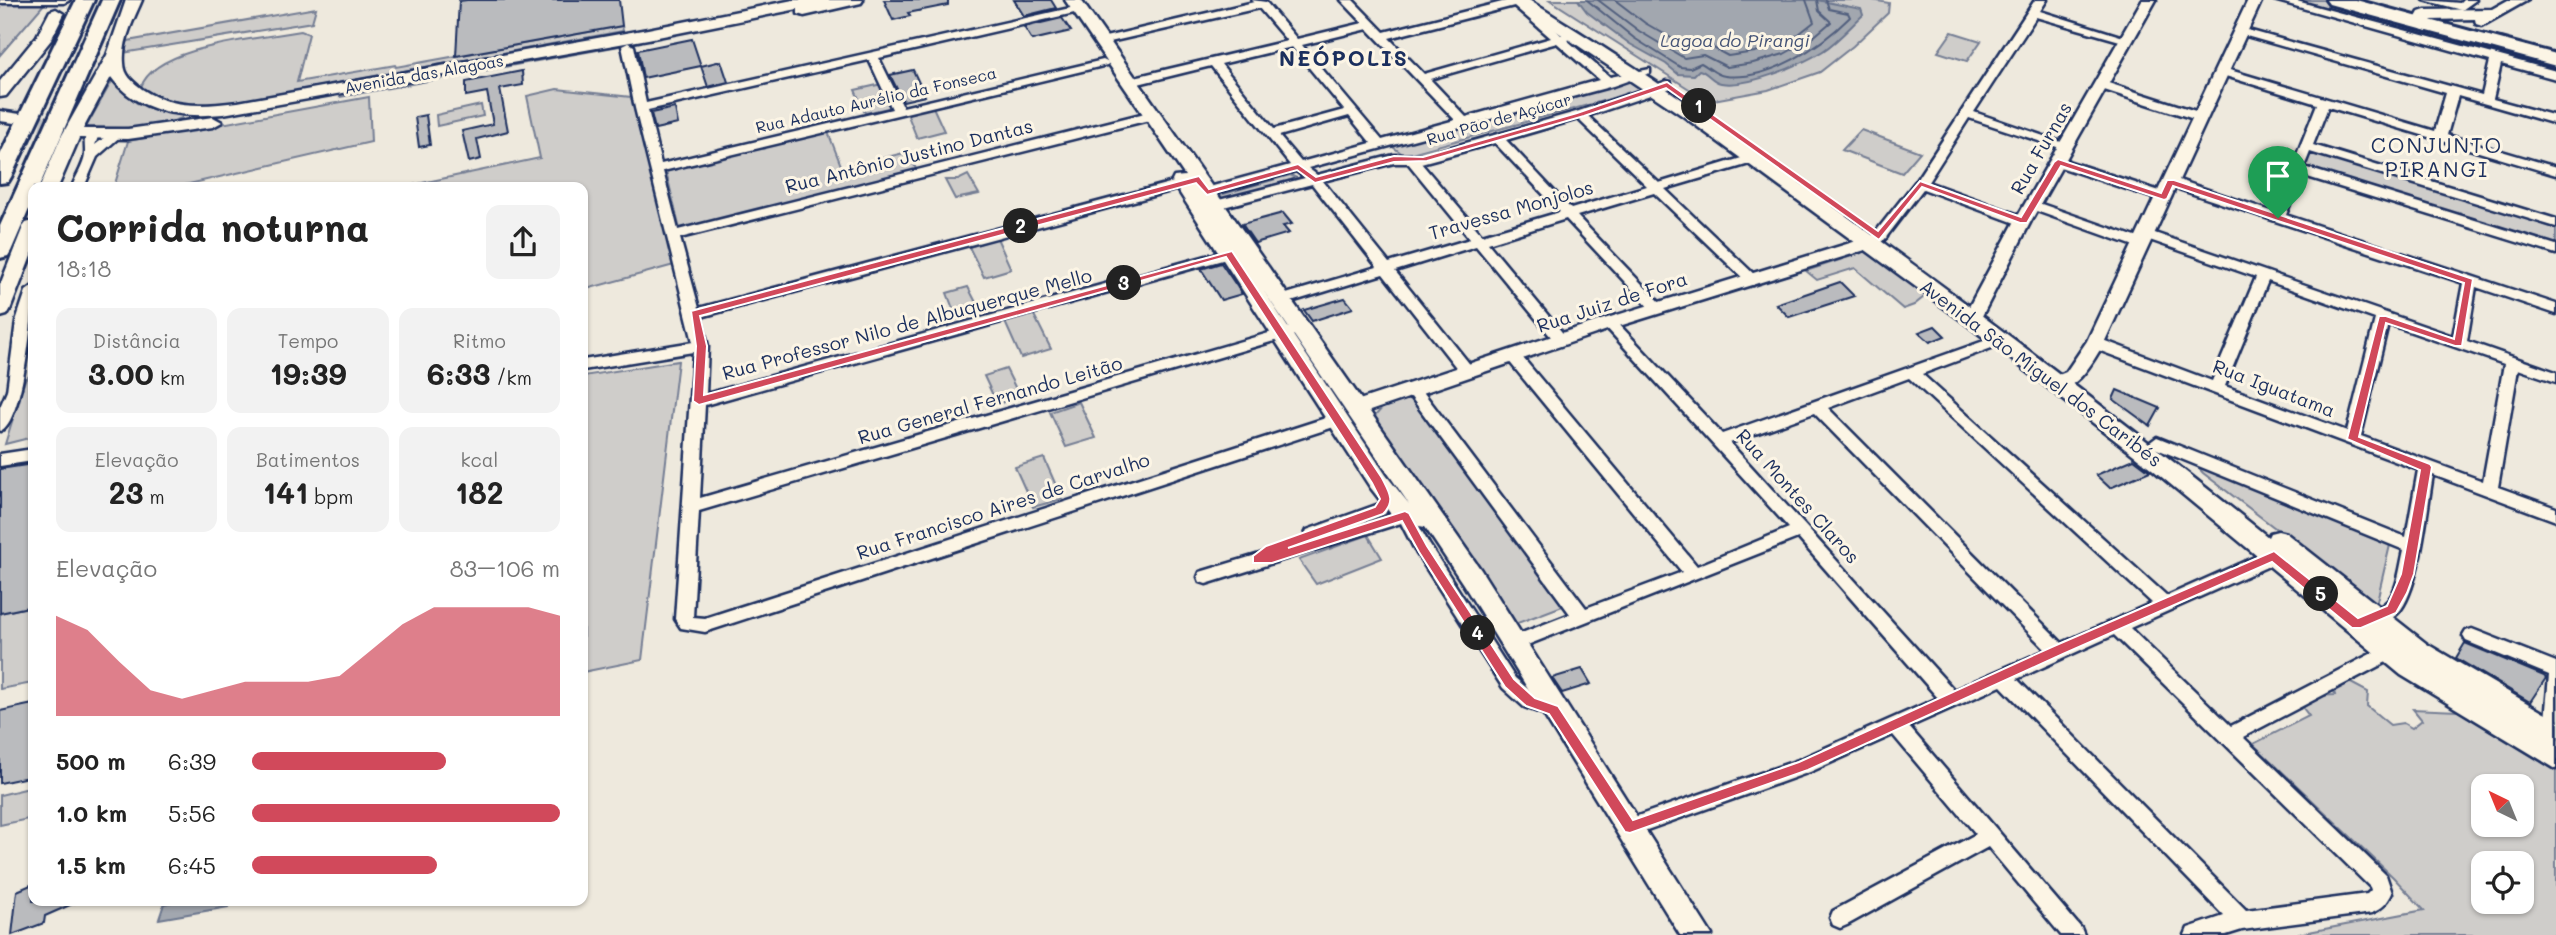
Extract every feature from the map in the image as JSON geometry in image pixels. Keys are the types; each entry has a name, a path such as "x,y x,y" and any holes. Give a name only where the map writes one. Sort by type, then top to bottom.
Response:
{"main road":[{"path":"0,177 85,0"},
{"path":"31,182 111,0"},
{"path":"51,182 70,137 114,57 134,0"},
{"name":"Avenida das Alagoas","path":"89,134 155,131 330,101 628,46 649,38 817,0"},
{"name":"Avenida das Alagoas","path":"114,57 115,67 123,82 150,103 184,111 238,107 649,38 855,0"},
{"path":"2335,0 2427,14 2493,14"},
{"path":"2365,0 2427,14 2464,32 2556,60"},
{"path":"2464,32 2520,0"},
{"name":"Avenida São Miguel dos Caribés","path":"1522,1 1567,38 1640,74"},
{"name":"Avenida São Miguel dos Caribés","path":"1522,1 1662,87 2064,379 2157,443 2366,621 2390,652 2556,757"},
{"path":"1073,3 1130,82 1146,116"},
{"path":"1073,3 1103,63 1201,190 1237,251 1347,414 1408,512 1515,643 1553,710 1697,935"},
{"path":"0,68 62,5"},
{"path":"0,92 45,37 62,5"},
{"path":"2464,32 2556,51"},
{"path":"330,101 334,95 343,91 384,81"},
{"name":"Avenida São Miguel dos Caribés","path":"1662,87 1752,159 1874,240"},
{"path":"117,134 144,118 152,110 150,103"},
{"path":"155,131 183,122 187,117 184,111"},
{"path":"0,251 28,188"},
{"path":"1201,190 1237,251 1281,300 1292,331"},
{"path":"0,310 28,240"},
{"name":"Avenida São Miguel dos Caribés","path":"1975,313 2000,340 2064,379 2274,556 2366,621 2554,733"},
{"path":"1347,414 1378,481 1385,504 1408,512"}],"street":[{"path":"0,0 62,5"},
{"path":"1347,0 1464,122"},
{"path":"1874,240 1920,184 2041,0"},
{"name":"Rua Furnas","path":"1975,313 2023,221 2149,0"},
{"path":"2064,379 2095,343 2255,0"},
{"path":"2280,0 2556,75"},
{"path":"2427,14 2443,3 2462,7 2470,0"},
{"path":"1382,36 1522,1"},
{"path":"1101,41 1260,2 1380,145"},
{"path":"641,108 872,55 1073,3"},
{"path":"2032,12 2127,40"},
{"path":"1130,82 1371,24"},
{"path":"2240,32 2556,120"},
{"path":"1422,78 1567,38"},
{"name":"Avenida São Miguel dos Caribés","path":"1567,38 1609,83"},
{"path":"628,46 701,346 690,507"},
{"path":"872,55 899,111"},
{"path":"2487,100 2496,58"},
{"name":"Rua Adauto Aurélio da Fonseca","path":"657,169 1103,63"},
{"path":"1214,63 1298,167 1315,180 1466,371"},
{"path":"2223,72 2556,171"},
{"name":"Rua Pão de Açúcar","path":"1201,190 1298,167 1640,74"},
{"path":"2102,86 2201,117"},
{"name":"Rua Pão de Açúcar","path":"1201,190 1315,180 1394,159 1424,159 1662,87"},
{"path":"2440,136 2453,91"},
{"path":"2278,218 2324,101"},
{"path":"1271,134 1352,112"},
{"path":"1966,113 2067,146"},
{"path":"1580,114 1753,280"},
{"name":"Rua Antônio Justino Dantas","path":"675,235 1146,116"},
{"path":"80,182 91,155 89,134"},
{"path":"91,155 117,134"},
{"path":"1497,138 1658,309"},
{"path":"2307,147 2556,223"},
{"path":"1348,153 1360,168"},
{"name":"Travessa Monjolos","path":"1281,300 1752,159"},
{"path":"1412,160 1561,340"},
{"path":"2058,162 2278,218 2556,309"},
{"path":"2297,169 2556,250"},
{"path":"1920,184 2023,221"},
{"path":"694,314 1201,190"},
{"path":"2033,205 2263,276 2556,377"},
{"name":"Rua Juiz de Fora","path":"1347,414 1610,323 1874,240"},
{"name":"Rua Professor Nilo de Albuquerque Mello","path":"699,401 1237,251"},
{"path":"2217,387 2263,276"},
{"path":"2459,344 2470,282"},
{"path":"0,425 13,391 23,321 28,306"},
{"path":"2353,439 2382,318"},
{"name":"Rua Montes Claros","path":"1610,323 1801,530 1951,700"},
{"name":"Rua General Fernando Leitão","path":"690,507 1292,331"},
{"path":"1720,441 2000,340"},
{"name":"Rua Iguatama","path":"2095,343 2556,516"},
{"path":"588,364 701,346"},
{"path":"1513,356 1694,574"},
{"path":"2489,491 2512,362"},
{"path":"1911,372 2166,605"},
{"path":"1413,389 1583,618"},
{"path":"1817,406 2058,650"},
{"name":"Rua Francisco Aires de Carvalho","path":"690,507 684,618 691,625 705,625 1347,414"},
{"path":"2157,443 2411,546"},
{"path":"0,460 28,456"},
{"path":"2366,621 2392,609 2398,601 2407,574 2426,467"},
{"path":"1257,559 1272,558 1408,512"},
{"path":"1206,577 1257,559 1271,550 1408,512"},
{"path":"1408,512 1423,549 1509,683 1530,702 1553,710"},
{"path":"1515,643 1801,530"},
{"path":"1630,827 1781,775 2274,556"},
{"path":"2116,626 2230,734 2379,882 2381,888 2382,893 2372,903 2242,920 2194,935"},
{"path":"2472,636 2556,670"},
{"path":"2230,734 2390,652"},
{"path":"2003,676 2242,920"},
{"path":"2554,733 2556,679"},
{"path":"1896,725 2074,935"},
{"path":"1840,918 1990,836"}],"shaded area":[{"name":"Lagoa do Pirangi","path":"1550,0 1872,0 1889,3 1888,13 1820,72 1768,90 1708,101"},
{"path":"2292,0 2327,0 2513,54 2556,63 2556,71"},
{"path":"0,3 45,3 0,55"},
{"path":"316,8 312,22 123,53 128,41"},
{"path":"622,26 623,31 223,104 201,105 170,101 141,87 150,73 187,53 236,41 301,31 309,34 297,82"},
{"path":"1952,32 1981,41 1967,61 1938,52"},
{"path":"643,39 641,42 340,97 341,93"},
{"path":"112,81 137,103 182,115 182,118 147,127 86,127"},
{"path":"1626,81 1637,81 1647,89 1404,155 1393,147 1394,144"},
{"path":"882,84 893,107 865,113 855,90"},
{"path":"557,89 631,97 674,265 588,289 588,182 427,182 540,158 527,96"},
{"path":"369,97 371,142 198,182 116,182 128,141"},
{"path":"481,105 483,116 437,126 436,115"},
{"path":"933,107 944,131 917,138 907,113"},
{"path":"1861,130 1920,152 1902,173 1842,150"},
{"path":"828,132 842,168 908,152 917,171 680,230 666,171"},
{"path":"2311,152 2556,227 2556,247 2303,169"},
{"path":"968,175 979,194 955,199 945,180 958,180"},
{"path":"1290,175 1297,178 1223,200 1219,198 1220,195"},
{"path":"997,238 1011,269 984,277 969,247"},
{"path":"1870,250 1929,293 1914,305 1903,309 1855,268 1817,280 1806,271"},
{"path":"968,287 981,312 957,319 947,293"},
{"path":"1033,313 1051,349 1021,358 1005,322"},
{"path":"678,361 642,660 588,671 588,375"},
{"path":"1006,369 1020,397 997,404 984,376"},
{"path":"28,377 28,438 5,444"},
{"path":"1415,397 1565,605 1515,624 1374,417 1384,406"},
{"path":"1079,402 1096,438 1066,447 1050,412"},
{"path":"1044,458 1062,499 1033,507 1015,467"},
{"path":"2196,465 2390,545 2376,605 2203,473"},
{"path":"1368,535 1382,558 1316,584 1299,560"},
{"path":"28,607 28,684 0,689 0,613"},
{"path":"2349,682 2368,692 2367,706 2390,725 2403,723 2412,728 2422,720 2413,709 2458,711 2556,771 2556,935 2293,935 2424,910 2253,744 2309,716 2303,708 2315,696 2335,695 2333,687"},
{"path":"28,788 28,819 0,825 0,795"}],"water":[{"name":"Lagoa do Pirangi","path":"1578,0 1817,0 1861,9 1863,15 1834,43 1813,57 1759,79 1732,84 1718,82 1699,70 1694,75 1678,74 1666,64 1630,44 1587,12"},
{"path":"163,906 228,906 228,907 159,919"}],"building":[{"path":"619,0 622,26 456,56 459,1"},
{"path":"884,0 948,0 948,5 908,13 910,16 893,20"},
{"path":"1014,0 1051,0 1056,8 1024,16"},
{"path":"1062,18 1071,31 1032,40 1024,27"},
{"path":"692,39 701,66 643,78 638,50"},
{"path":"721,61 728,82 708,87 701,66"},
{"path":"913,70 925,96 903,101 890,75"},
{"path":"522,71 523,85 500,89 508,131 477,139 481,159 469,162 462,131 493,124 487,92 466,96 466,82"},
{"path":"675,108 678,124 655,129 651,113"},
{"path":"426,115 430,145 419,147 415,117"},
{"path":"1283,213 1292,224 1283,226 1289,233 1255,243 1242,224"},
{"path":"1221,263 1242,294 1221,300 1201,269"},
{"path":"1840,282 1854,296 1789,317 1776,304"},
{"path":"1345,298 1353,308 1312,321 1304,310"},
{"path":"1935,326 1945,336 1930,342 1919,332"},
{"path":"2117,390 2160,408 2150,426 2113,399"},
{"path":"2134,459 2150,471 2110,488 2096,475"},
{"path":"28,465 28,607 0,613 0,469"},
{"path":"2465,643 2546,678 2530,702 2456,658"},
{"path":"1582,669 1591,684 1562,693 1552,678"},
{"path":"28,705 28,777 0,783 0,711"},
{"path":"28,886 28,906 68,906 45,916 44,923 12,935 17,891"}],"tunnel":[{"path":"14,118 84,134"}],"district":[{"name":"NEÓPOLIS","path":"1344,59"},
{"name":"CONJUNTO PIRANGI","path":"2437,158"}],"route":[{"path":"1667,85 1879,237 1891,225 1920,184 2023,221 2058,162 2164,197 2171,182 2278,218 2470,282 2459,344 2382,318 2353,439 2426,467 2407,574 2398,601 2392,609 2357,625 2274,556 2058,650 1803,766 1630,827 1553,710 1530,702 1509,683 1423,549 1405,516 1272,558 1257,559 1271,550 1379,510 1385,504 1385,499 1378,481 1283,333 1228,254 699,401 701,346 694,314 1199,179 1207,192 1298,167 1315,180 1394,159 1424,159 1580,114 1667,85"}]}
